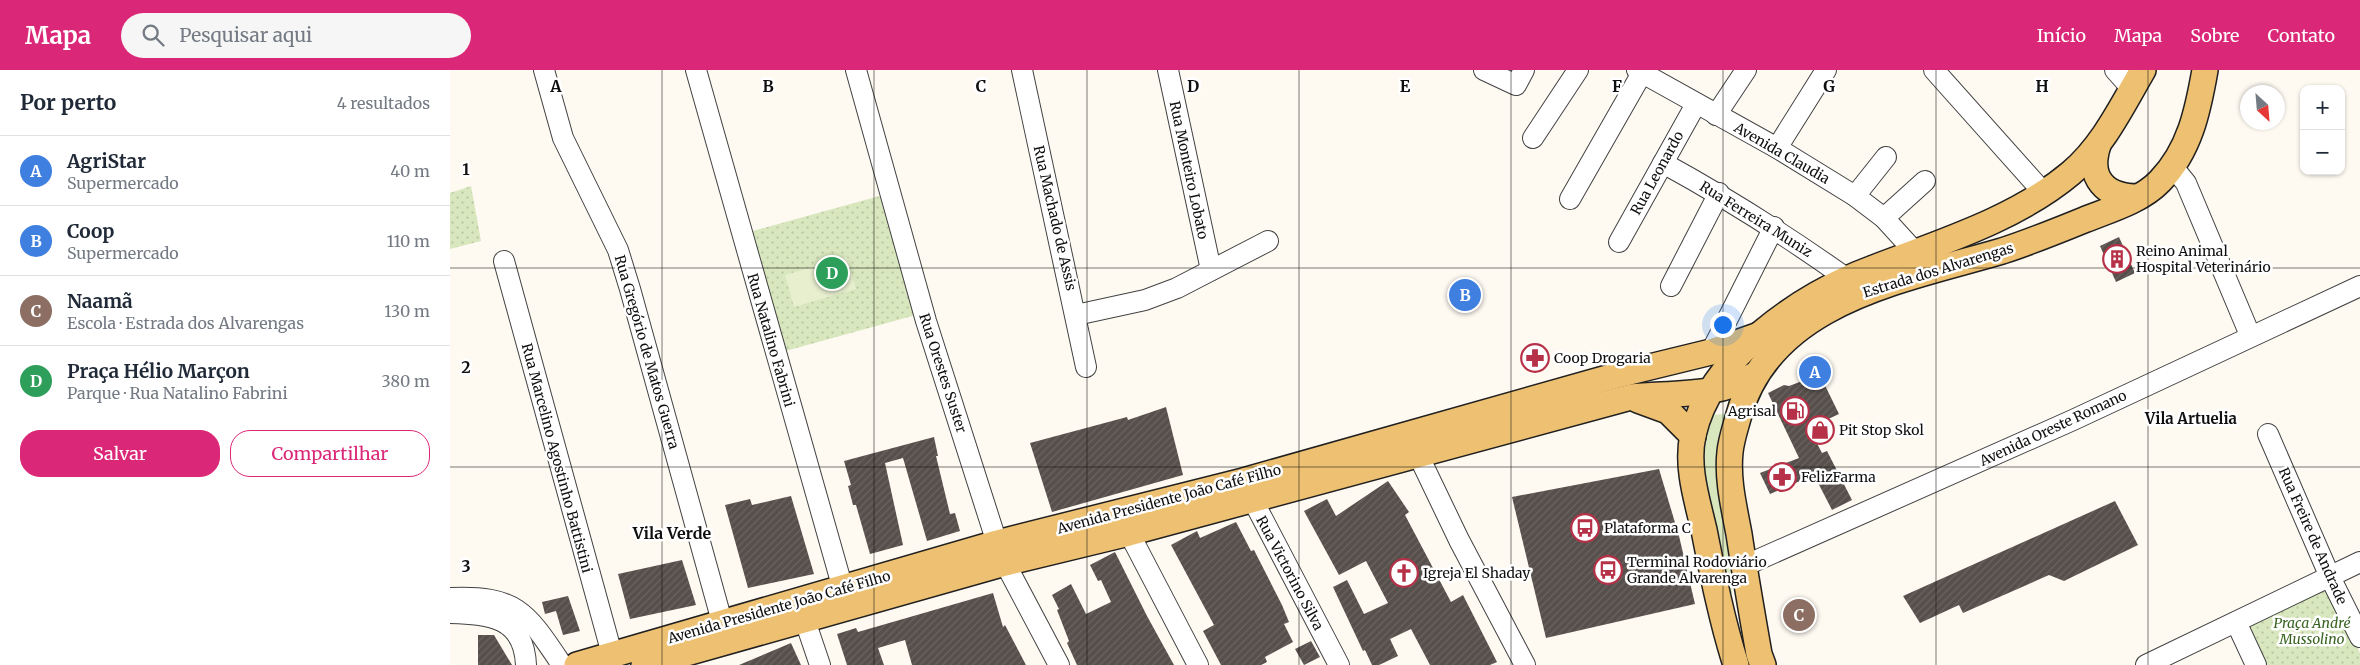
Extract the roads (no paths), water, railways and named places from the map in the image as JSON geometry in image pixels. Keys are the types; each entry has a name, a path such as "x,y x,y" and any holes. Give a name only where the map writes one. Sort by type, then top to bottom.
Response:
{"main road":[{"name":"Estrada dos Alvarengas","path":"1761,659 1732,491 1730,451 1740,411 1755,376 1775,351 1801,329 1834,306 1852,297 1905,278 2031,242 2138,197 2159,182 2173,167 2182,150 2199,109 2205,70"},
{"name":"Estrada dos Alvarengas","path":"1736,665 1724,626 1694,478 1693,436 1701,411 1710,392 1725,369 1762,334 1799,305 1846,278 1976,227 2043,192 2071,173 2098,145 2137,80"},
{"path":"2098,145 2094,162 2097,176 2102,185 2113,194 2138,197"},
{"name":"Avenida Presidente João Café Filho","path":"1001,553 1129,533 1406,434 1625,373 1712,352 1762,334"},
{"name":"Avenida Presidente João Café Filho","path":"644,665 690,651 725,634 1001,553 1247,490 1420,455 1630,397 1710,392 1732,387 1755,376"},
{"path":"1630,397 1668,411 1693,436"},
{"path":"1724,626 1740,633 1761,659"},
{"name":"Avenida Presidente João Café Filho","path":"577,665 612,654 690,651"}],"street":[{"name":"Rua Gregório de Matos Guerra","path":"544,70 563,138 618,250 725,634"},
{"name":"Rua Natalino Fabrini","path":"696,70 846,599"},
{"name":"Rua Orestes Suster","path":"856,70 926,320 1001,553 1059,665"},
{"name":"Rua Machado de Assis","path":"1022,70 1086,367"},
{"name":"Rua Monteiro Lobato","path":"1168,70 1211,270"},
{"path":"1484,70 1516,86 1524,70"},
{"path":"1534,138 1578,70"},
{"path":"1716,115 1746,70"},
{"path":"1777,148 1826,70"},
{"path":"1934,70 2043,192"},
{"path":"2115,70 2137,80"},
{"path":"1570,199 1651,74"},
{"name":"Avenida Claudia","path":"1651,74 1696,104 1777,148 1855,196 1884,218 1915,252"},
{"name":"Rua Leonardo","path":"1619,242 1696,104"},
{"path":"1855,196 1886,157"},
{"name":"Rua Ferreira Muniz","path":"1663,163 1719,193 1774,228 1846,278"},
{"path":"2173,167 2186,183 2250,335"},
{"path":"1884,218 1925,181"},
{"path":"1671,286 1719,193"},
{"path":"1712,352 1774,228"},
{"path":"1076,315 1145,300 1177,288 1268,241"},
{"name":"Rua Marcelino Agostinho Battistini","path":"504,261 612,654"},
{"name":"Avenida Oreste Romano","path":"1744,566 2073,420 2250,335 2360,286"},
{"path":"1406,434 1420,455 1459,540 1525,665"},
{"name":"Rua Freire de Andrade","path":"2268,434 2330,577 2360,637"},
{"name":"Rua Victorino Silva","path":"1247,490 1339,665"},
{"path":"1129,533 1198,665"},
{"path":"2146,665 2360,562"},
{"path":"450,598 495,600 513,606 534,625 562,665"},
{"path":"801,612 820,665"},
{"path":"450,613 489,616 506,622 512,627 520,640 526,665"},
{"path":"2236,622 2256,665"}],"place":[{"name":"Reino Animal Hospital Veterinário","path":"2117,259"},
{"name":"Praça Hélio Marçon","path":"832,273"},
{"name":"Coop","path":"1465,295"},
{"name":"Coop Drogaria","path":"1535,358"},
{"name":"AgriStar","path":"1815,372"},
{"name":"Agrisal","path":"1795,411"},
{"name":"Pit Stop Skol","path":"1820,430"},
{"name":"FelizFarma","path":"1782,477"},
{"name":"Plataforma C","path":"1585,528"},
{"name":"Terminal Rodoviário Grande Alvarenga","path":"1608,570"},
{"name":"Igreja El Shaday","path":"1404,573"},
{"name":"Naamã","path":"1799,615"}],"district":[{"name":"Vila Artuelia","path":"2191,419"},
{"name":"Vila Verde","path":"672,533"}],"park label":[{"name":"Praça André Mussolino","path":"2312,632"}]}
